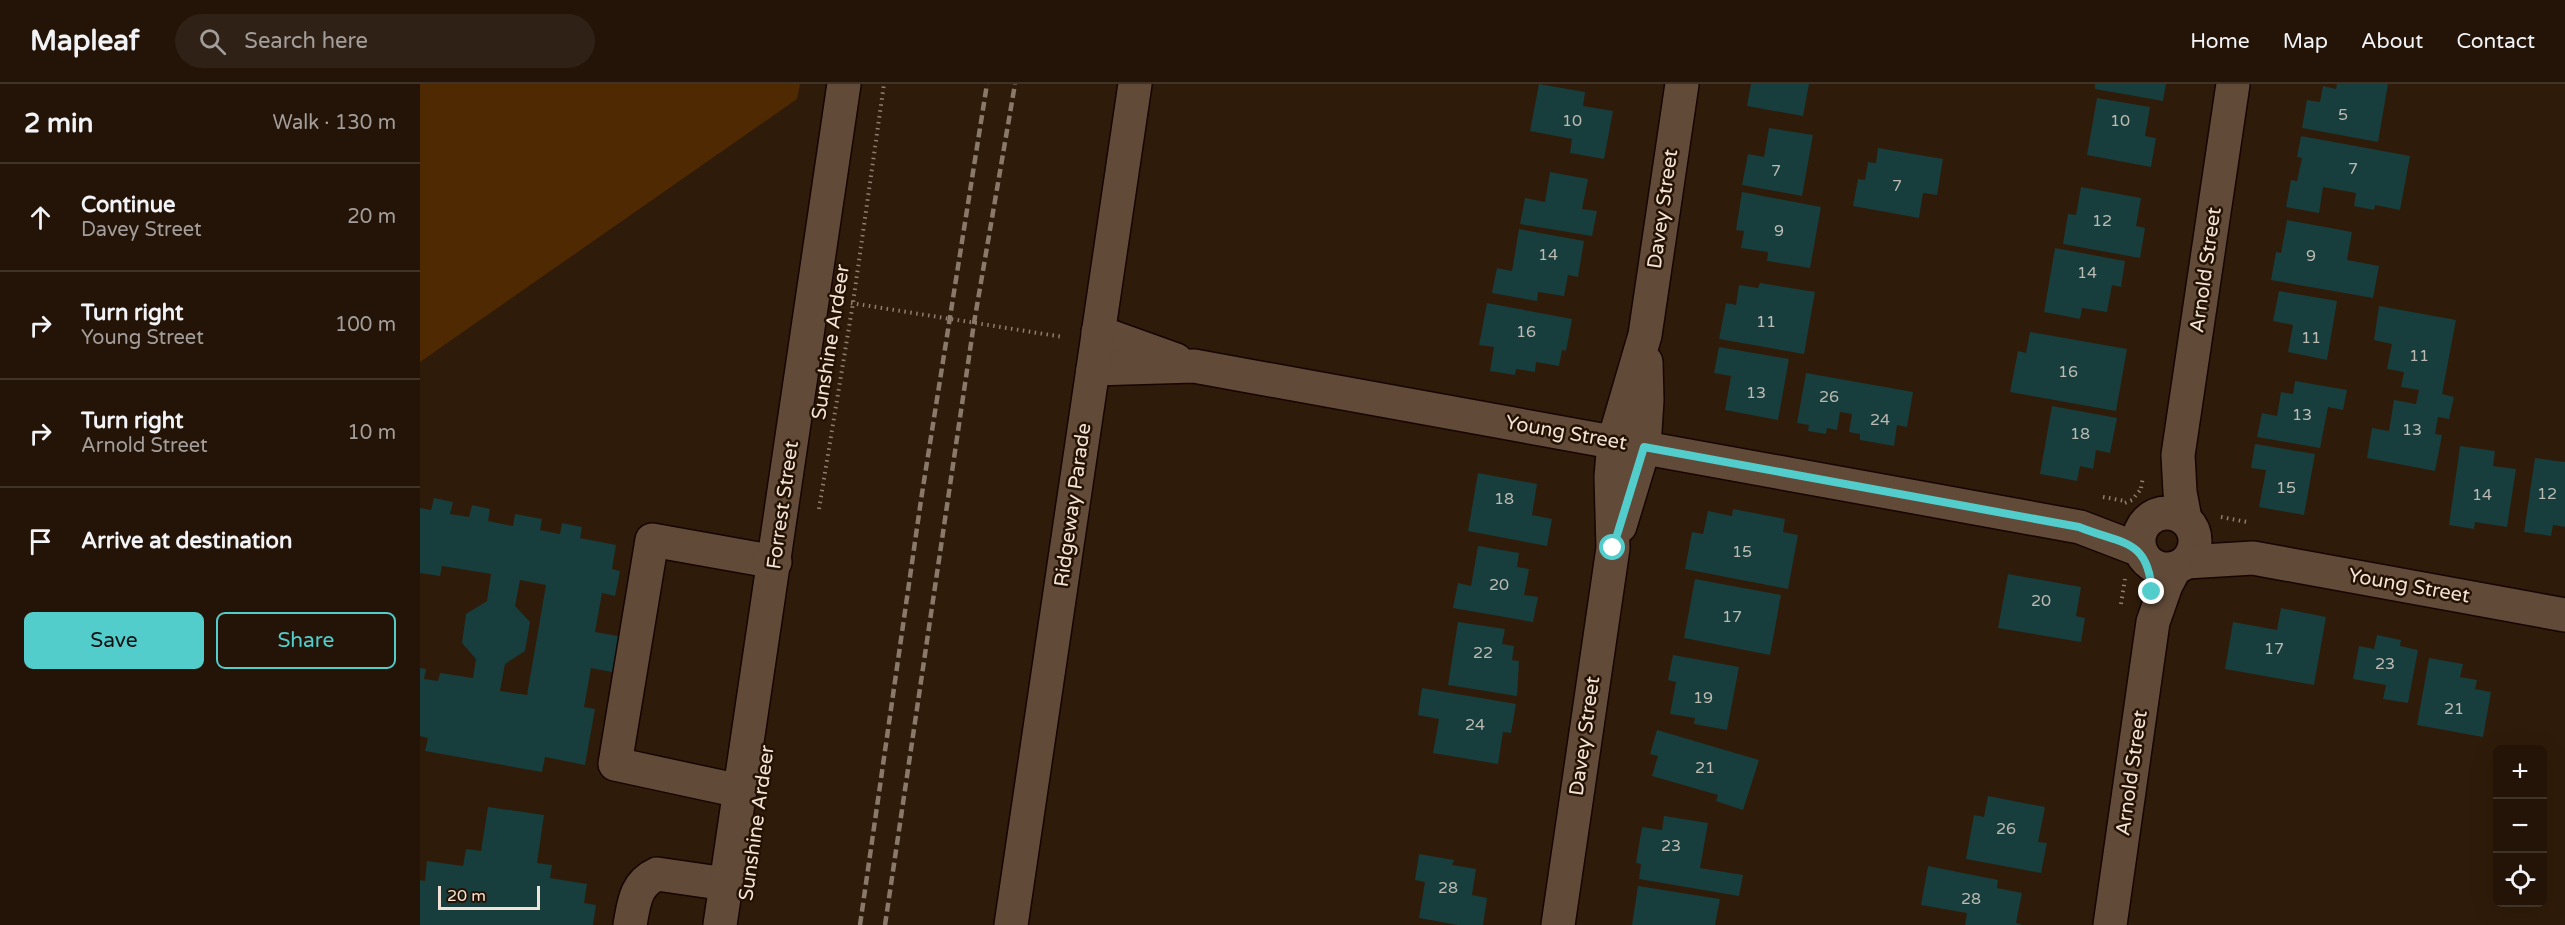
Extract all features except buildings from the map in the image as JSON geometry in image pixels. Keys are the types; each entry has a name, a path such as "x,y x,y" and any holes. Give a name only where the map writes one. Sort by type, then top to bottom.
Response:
{"street":[{"name":"Forrest Street","path":"720,925 844,84"},
{"name":"Ridgeway Parade","path":"1011,925 1135,84"},
{"name":"Davey Street","path":"1558,925 1629,444 1647,400 1645,335 1682,84"},
{"name":"Arnold Street","path":"2110,925 2153,622 2161,544 2180,492 2178,455 2233,84"},
{"name":"Young Street","path":"1098,332 1194,366 2079,527 2114,526 2161,544 2253,558 2565,615"},
{"name":"Young Street","path":"1093,369 1194,366"},
{"path":"740,791 615,764 652,540 775,562"},
{"path":"630,925 639,887 647,879 657,874 726,884"}],"path":[{"name":"Sunshine Ardeer","path":"818,513 853,303 884,84"},
{"path":"813,298 1064,337"},
{"path":"2120,611 2125,579 2161,544"}],"shaded area":[{"path":"420,84 800,84 797,99 420,362"}],"railway":[{"path":"860,925 921,500 987,84"},
{"path":"885,925 974,323 1015,84"}],"route":[{"path":"1613,548 1644,447 2079,527 2140,550 2148,562 2152,592"}]}
